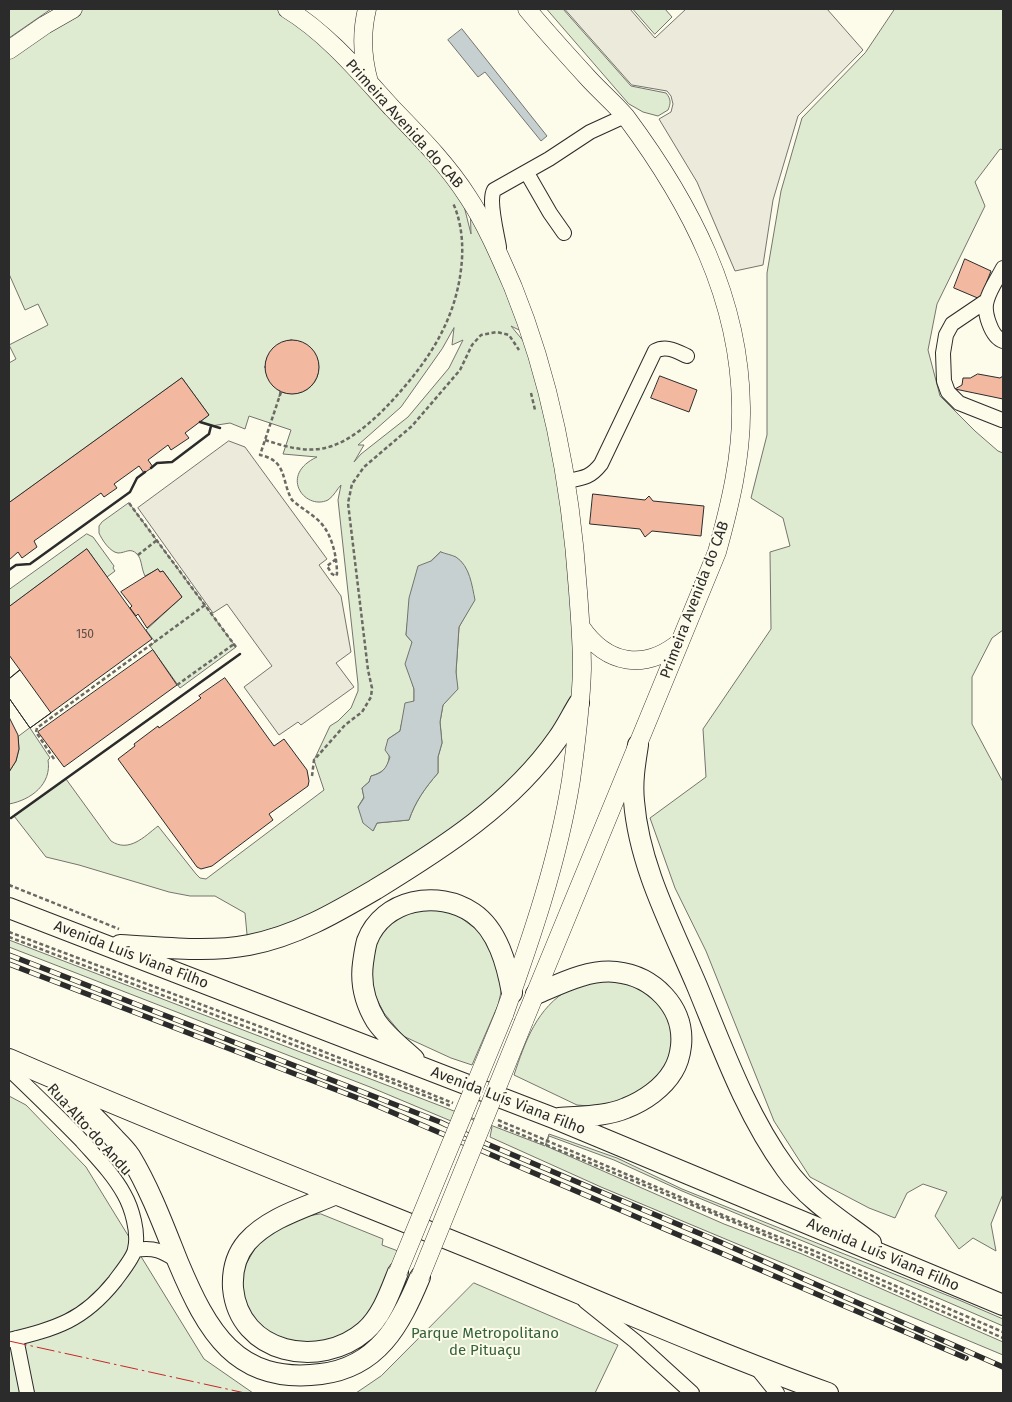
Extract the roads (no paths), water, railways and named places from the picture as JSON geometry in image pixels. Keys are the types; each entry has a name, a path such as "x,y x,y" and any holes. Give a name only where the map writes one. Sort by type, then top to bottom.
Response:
{"highway":[{"path":"101,943 215,949 248,945 300,930 334,914 452,841 491,810 542,758 558,738 579,703"},
{"path":"638,745 634,777 634,802 638,830 646,862 659,897 752,1115 787,1170 809,1195 895,1260"},
{"path":"425,1068 393,1041 377,1021 366,1001 361,979 367,941 375,926 389,913 407,903 424,899 440,900 458,905 474,913 497,943 506,963 512,993"},
{"name":"Avenida Luís Viana Filho","path":"9,908 556,1119 1003,1305"},
{"path":"536,994 575,978 599,972 616,972 634,976 652,984 674,1008 680,1023 682,1039 680,1056 674,1070 666,1081 644,1100 616,1112 556,1119"},
{"path":"9,1059 58,1081 756,1367 828,1393"},
{"path":"58,1081 104,1126 129,1155 142,1179 189,1288 205,1320 225,1346 243,1360 262,1369 282,1375 306,1376 331,1373 352,1366 369,1356 387,1340 400,1320 420,1277"},
{"path":"336,1194 286,1215 261,1230 247,1242 235,1260 233,1280 234,1298 243,1319 255,1333 271,1345 286,1350 325,1351 365,1332 377,1318 398,1272"}],"main road":[{"path":"9,50 45,25 73,9"},
{"name":"Primeira Avenida do CAB","path":"287,9 317,30 426,144 457,181 470,200 502,260 539,360 551,406 566,481 576,556 582,670 571,780 558,846 542,902 504,1015 398,1272"},
{"path":"367,9 363,23 362,46 364,65 369,83"},
{"name":"Primeira Avenida do CAB","path":"420,1277 717,552 730,504 738,451 741,408 738,358 729,315 715,272 697,230 676,190 625,116 538,16 526,9"},
{"path":"581,627 589,639 600,649 613,656 627,660 642,661 656,658 680,642"}],"lane":[{"path":"502,260 492,195 494,190 527,173 590,132 625,116"},
{"path":"527,173 550,214 564,233"},
{"path":"1002,420 960,403 948,392 944,381 943,353 946,335 952,324 986,301 1003,268"},
{"path":"986,301 988,319 992,331 1003,341"},
{"path":"566,481 595,473 654,351 661,348 669,348 687,356"},
{"name":"Rua Alto do Andu","path":"9,1069 46,1103 110,1173 125,1195 132,1214 136,1236 135,1250"},
{"path":"27,1393 12,1339 59,1327 86,1311 102,1296 135,1250 146,1248 157,1250 178,1262"},
{"path":"571,1290 635,1341 692,1393"},
{"path":"756,1367 778,1393"}],"railway":[{"path":"9,955 440,1122 487,1144 720,1242 1003,1367"},
{"path":"9,964 368,1102 966,1358"}],"park label":[{"name":"Parque Metropolitano de Pituaçu","path":"485,1342"}]}
